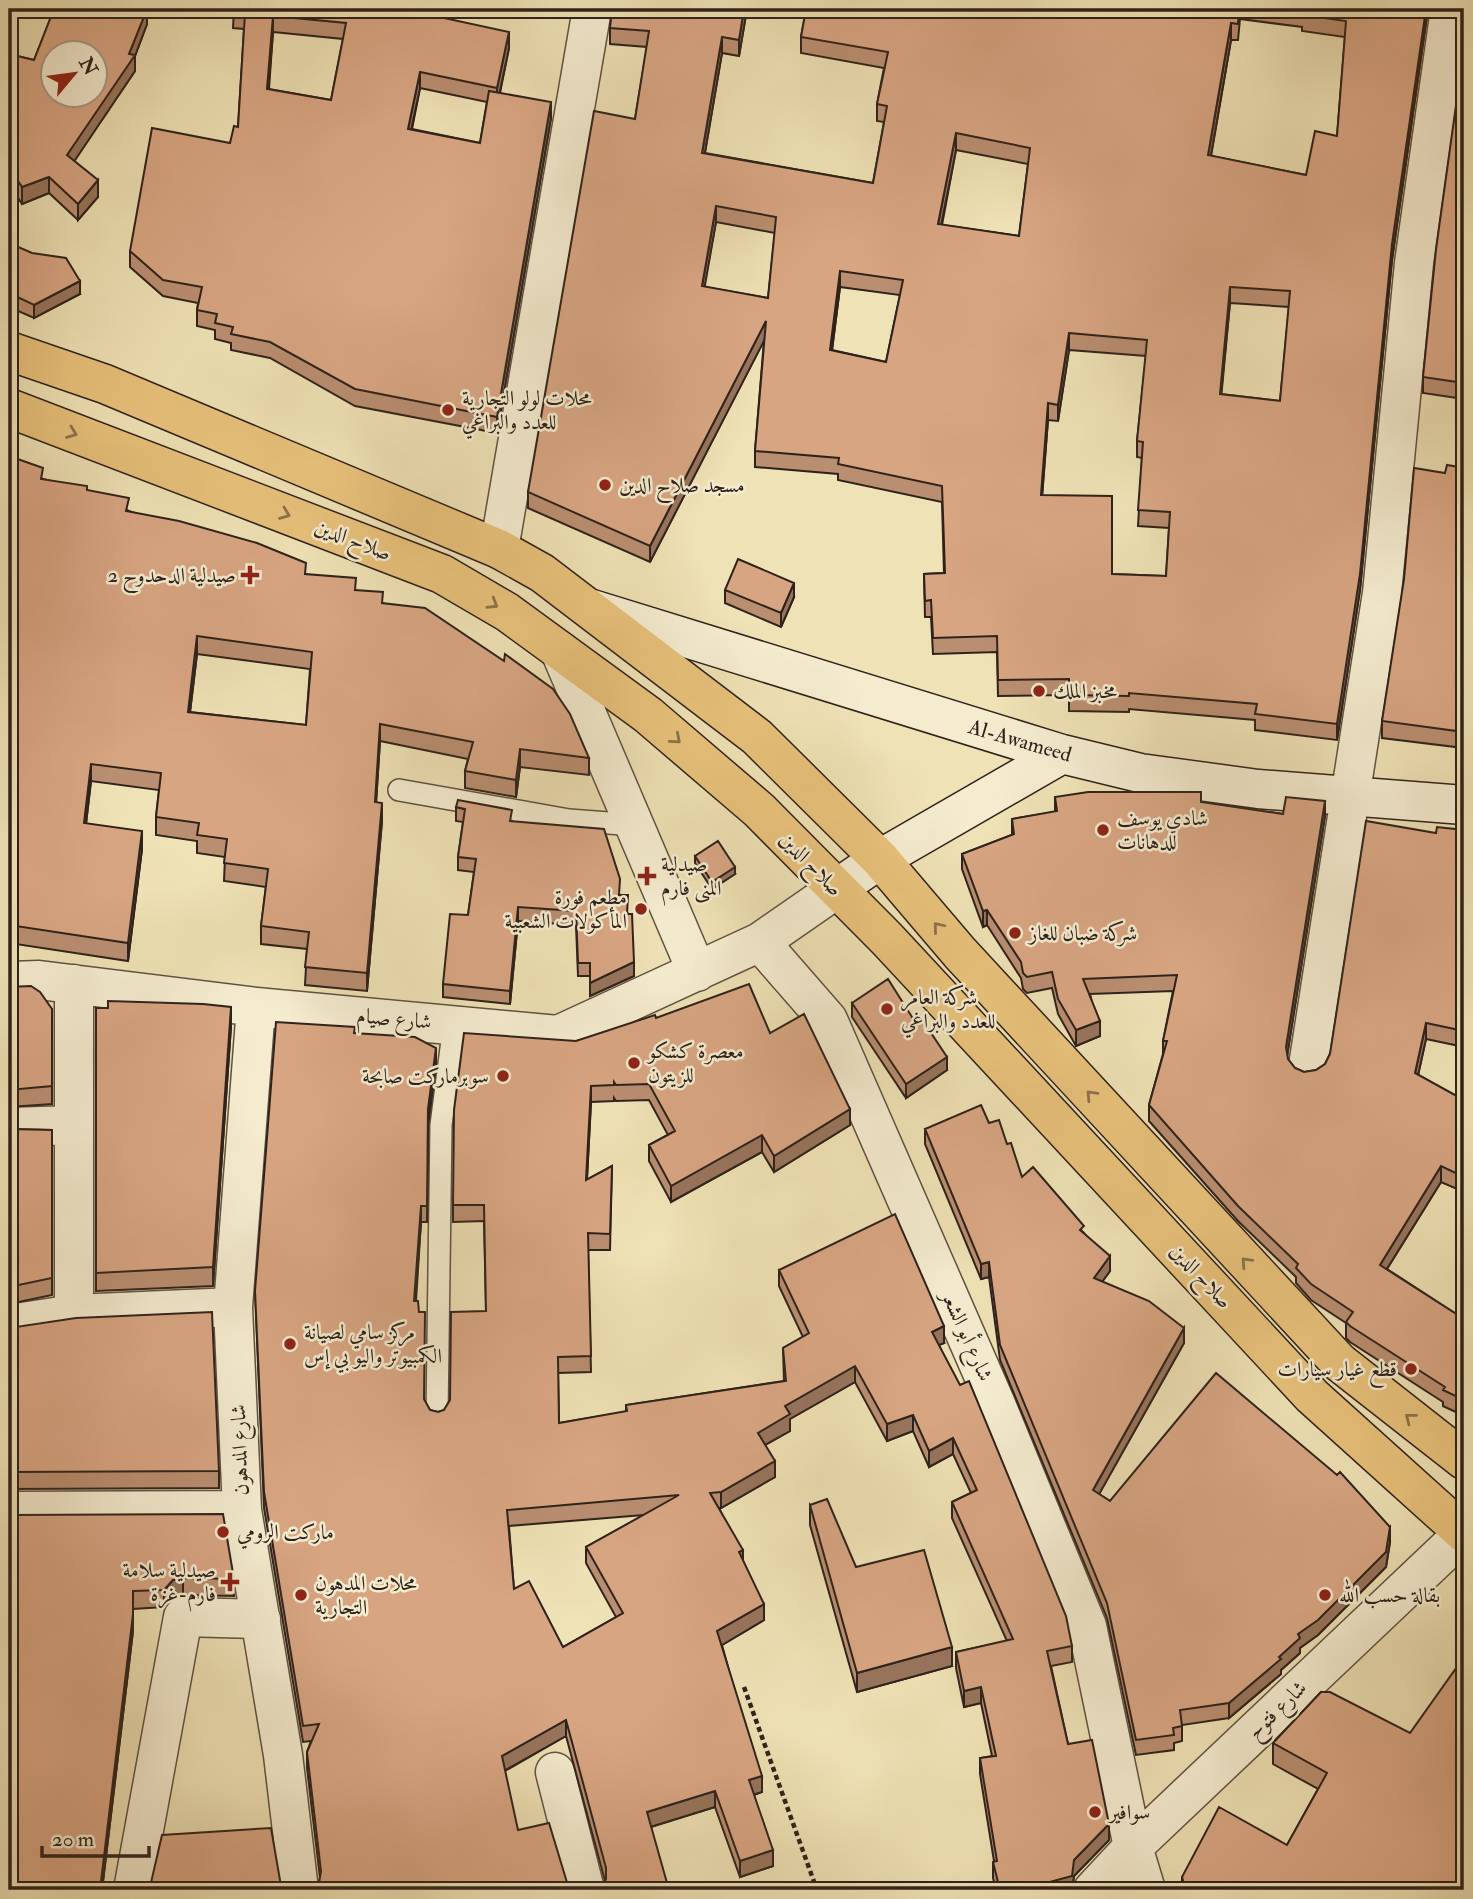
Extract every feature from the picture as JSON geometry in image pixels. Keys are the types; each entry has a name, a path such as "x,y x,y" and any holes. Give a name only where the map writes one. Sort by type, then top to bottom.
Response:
{"highway":[{"name":"صلاح الدين","path":"9,351 105,384 499,549 542,573 590,609 757,737 880,859 960,953 1339,1363 1464,1460"},
{"name":"صلاح الدين","path":"9,408 442,574 507,612 648,715 759,810 835,890 887,939 1312,1396 1464,1533"}],"street":[{"path":"499,549 592,9"},
{"path":"1308,1066 1382,593 1414,263 1450,9"},
{"name":"Al-Awameed","path":"590,609 1062,754 1140,773 1245,788 1351,794 1464,805"},
{"path":"561,651 697,972"},
{"path":"760,942 880,859 1062,754"},
{"name":"شارع صيام","path":"9,981 74,984 256,1007 558,1035 760,942"},
{"name":"شارع أبو الشعر","path":"760,942 828,1020 995,1402 1087,1626 1133,1847 1146,1890"},
{"path":"74,984 74,1314"},
{"name":"شارع المدهون","path":"256,1007 233,1307 242,1510 283,1755 299,1890"},
{"path":"9,1127 74,1125"},
{"path":"9,1324 74,1314 233,1307"},
{"path":"9,1511 242,1510"},
{"name":"شارع فتوح","path":"1093,1890 1133,1847 1464,1533"},
{"path":"133,1890 183,1617 261,1619"},
{"path":"555,1772 584,1890"}],"lane":[{"path":"399,790 569,820 635,825"},
{"path":"437,1415 441,1125 454,1025"}],"path":[{"path":"744,1687 817,1890"}],"building":[{"path":"54,9 147,9 129,54 135,55 108,95 108,38 43,38"},
{"path":"234,9 422,9 421,13 509,32 497,88 420,72 408,129 480,143 489,91 551,102 497,417 355,389 270,342 231,334 233,327 215,323 217,314 197,310 202,287 163,280 130,251 152,128 230,143 234,126 238,127 245,13 233,12","holes":["273,16 346,23 331,100 267,89"]},
{"path":"612,9 744,9 739,40 722,37 702,153 873,183 887,106 877,104 888,52 801,37 806,9 1239,9 1238,24 1231,23 1208,155 1306,175 1315,131 1337,136 1346,21 1302,15 1302,11 1284,9 1426,9 1392,244 1360,574 1337,724 1255,714 1257,704 1129,693 1129,696 1069,695 1069,679 998,680 997,636 933,638 931,600 925,601 924,574 945,573 942,486 838,464 839,458 755,451 766,321 650,546 528,492 594,111 635,119 649,31 610,28","holes":["956,133 1030,148 1019,236 938,224","716,206 776,217 768,298 702,286","840,271 903,280 886,362 830,350","1230,287 1290,291 1280,401 1220,394","1069,333 1147,340 1137,441 1143,442 1138,510 1170,512 1166,576 1112,574 1112,496 1041,495 1048,403 1058,405"]},
{"path":"1464,48 1464,383 1423,377 1436,249"},
{"path":"38,50 38,108 99,108 67,155 98,180 78,204 49,177 22,187 9,167 9,54 34,60"},
{"path":"9,243 32,253 66,258 80,281 34,305 9,293"},
{"path":"1464,429 1464,732 1382,721 1404,579 1414,468 1445,473 1447,465 1459,467"},
{"path":"9,456 43,468 41,479 87,486 87,490 129,498 126,511 179,521 257,543 306,563 305,574 356,578 355,590 383,592 382,603 425,608 504,661 505,654 553,689 570,714 589,758 520,749 516,780 465,771 473,742 380,724 375,802 382,803 367,973 305,967 309,932 261,926 268,869 224,863 227,839 197,835 199,823 156,817 161,773 91,764 84,823 142,831 128,943 9,925","holes":["197,636 312,652 306,725 188,712"]},
{"path":"738,559 794,583 781,613 725,590"},
{"path":"1088,792 1201,792 1201,802 1283,814 1286,797 1325,801 1286,1047 1288,1059 1295,1068 1304,1072 1316,1070 1325,1064 1330,1054 1366,821 1436,833 1437,827 1464,830 1464,1031 1426,1023 1415,1073 1464,1100 1464,1177 1441,1166 1380,1265 1464,1319 1464,1400 1443,1390 1445,1387 1350,1326 1346,1322 1353,1312 1311,1284 1296,1268 1298,1264 1238,1206 1149,1105 1167,1041 1163,1041 1177,975 1083,979 1100,1021 1076,1030 1058,999 1052,972 1027,977 1023,973 1021,962 987,910 983,911 962,854 1014,834 1012,819 1057,811 1055,797"},
{"path":"458,800 512,810 510,821 604,829 620,879 619,895 628,895 627,914 632,914 634,962 590,983 590,963 578,963 576,911 518,907 510,991 443,984 450,914 468,915 476,859 458,857 465,809 456,807"},
{"path":"718,841 735,867 712,882 695,856"},
{"path":"888,979 917,1025 923,1021 947,1057 906,1084 852,1003"},
{"path":"749,984 770,1033 804,1014 850,1109 774,1156 762,1135 671,1186 649,1145 675,1131 649,1084 616,1085 614,1082 614,1085 591,1086 586,1180 612,1166 610,1234 588,1233 591,1356 558,1357 559,1423 627,1411 626,1405 786,1381 783,1348 809,1333 779,1270 895,1214 944,1326 932,1332 960,1385 969,1381 1066,1616 1072,1646 1047,1651 1068,1744 1092,1740 1109,1824 1074,1860 1072,1876 1035,1886 1036,1890 1000,1890 993,1862 997,1861 980,1758 996,1756 981,1687 964,1691 956,1652 1013,1639 952,1502 977,1490 953,1438 929,1451 913,1415 887,1424 855,1366 785,1406 790,1414 758,1433 775,1461 721,1492 710,1493 743,1550 739,1552 764,1604 717,1631 762,1776 749,1780 773,1850 740,1861 715,1791 647,1812 669,1890 599,1890 606,1879 606,1868 566,1720 502,1756 518,1830 549,1823 569,1889 572,1890 313,1890 319,1883 321,1871 307,1752 319,1724 303,1726 264,1492 255,1291 276,1022 355,1027 354,1033 415,1037 436,1048 428,1109 427,1206 421,1206 414,1301 418,1301 419,1312 425,1312 424,1399 430,1410 438,1412 444,1410 450,1400 451,1312 486,1311 484,1205 453,1205 454,1110 464,1033 576,1041 655,1015 656,1018","holes":["679,1495 586,1547 623,1613 563,1647 529,1581 514,1589 507,1510"]},
{"path":"31,986 40,992 52,1009 52,1086 9,1090 9,987"},
{"path":"108,1001 231,1007 213,1267 96,1273 96,1008 108,1008"},
{"path":"981,1105 989,1123 999,1120 1007,1144 1011,1143 1022,1177 1033,1167 1084,1226 1080,1230 1110,1256 1094,1278 1149,1301 1184,1328 1093,1490 1110,1501 1216,1373 1337,1475 1340,1472 1390,1527 1386,1552 1318,1620 1298,1634 1300,1638 1279,1657 1281,1659 1229,1703 1180,1710 1182,1726 1173,1728 1174,1735 1136,1740 1107,1603 1000,1345 989,1262 981,1264 925,1129"},
{"path":"9,1129 52,1130 52,1278 9,1287"},
{"path":"212,1312 219,1471 9,1472 9,1328 76,1318"},
{"path":"827,1499 856,1567 924,1550 952,1647 857,1673 810,1505"},
{"path":"223,1514 234,1579 183,1578 173,1580 164,1590 133,1591 133,1614 100,1890 9,1890 9,1515"},
{"path":"1464,1657 1464,1890 1186,1890 1182,1877 1219,1807 1287,1845 1327,1773 1273,1743 1321,1692 1330,1692 1410,1733"},
{"path":"271,1828 281,1886 286,1890 146,1890 150,1887 162,1835"}],"place":[{"name":"محلات لولو التجارية للعدد والبراغي","path":"448,410"},
{"name":"مسجد صلاح الدين","path":"605,485"},
{"name":"صيدلية الدحدوح 2","path":"250,575"},
{"name":"مخبز الملك","path":"1039,691"},
{"name":"شادي يوسف للدهانات","path":"1103,830"},
{"name":"صيدلية المنى فارم","path":"647,876"},
{"name":"مطعم فورة المأكولات الشعبية","path":"641,909"},
{"name":"شركة ضبان للغاز","path":"1015,933"},
{"name":"شركة العامر للعدد والبراغي","path":"887,1009"},
{"name":"معصرة كشكو للزيتون","path":"634,1063"},
{"name":"سوبرماركت صابحة","path":"503,1076"},
{"name":"مركز سامي لصيانة الكمبيوتر واليو بي إس","path":"290,1344"},
{"name":"قطع غيار سيارات","path":"1411,1369"},
{"name":"ماركت الرومي","path":"223,1532"},
{"name":"صيدلية سلامة فارم-غزة","path":"230,1582"},
{"name":"محلات المدهون التجارية","path":"301,1595"},
{"name":"بقالة حسب الله","path":"1325,1595"},
{"name":"سوافير","path":"1095,1812"}]}
